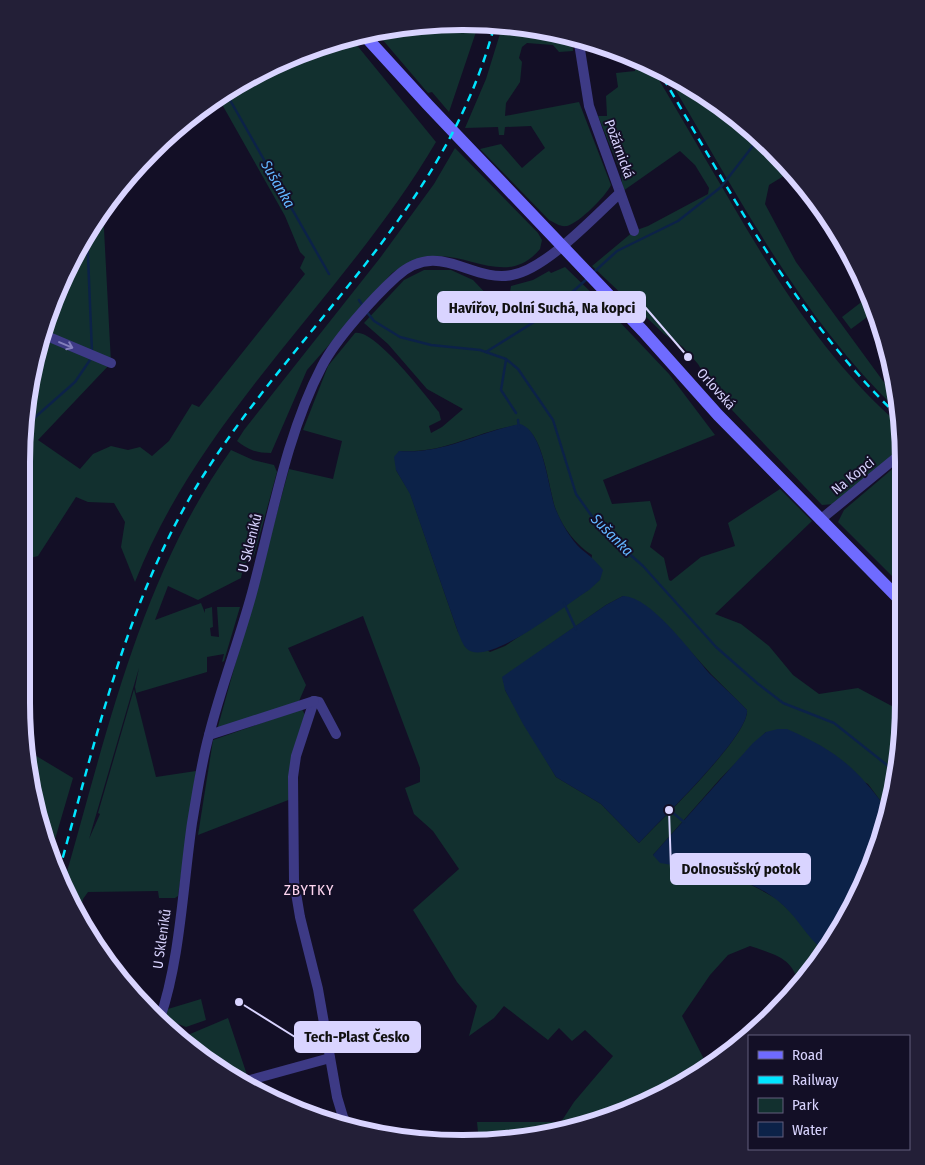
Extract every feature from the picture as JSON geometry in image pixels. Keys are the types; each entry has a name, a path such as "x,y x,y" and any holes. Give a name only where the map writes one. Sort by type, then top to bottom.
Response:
{"main road":[{"name":"Orlovská","path":"370,40 428,105 598,283 718,415 895,595"}],"street":[{"name":"Požárnická","path":"562,246 620,193 589,106 580,47"},
{"path":"620,193 634,231"},
{"name":"U Skleníků","path":"162,1013 172,969 192,824 209,735 252,593 290,448 323,364 374,300 397,276 420,263 444,261 493,275 508,276 534,267 562,246"},
{"path":"49,337 107,362"},
{"name":"Na Kopci","path":"820,520 895,459"},
{"path":"314,701 296,756 293,777 294,881 300,917 318,989 339,1104 344,1118"},
{"path":"209,735 314,701 320,702 336,734"},
{"path":"250,1079 330,1058"}],"green space":[{"path":"476,30 449,112 432,92 428,93 381,38 434,31"},
{"path":"501,32 547,38 573,45 573,51 559,52 553,45 527,43 522,47 519,58 522,62 520,82 506,103 505,116 579,102 611,185 604,196 592,208 572,224 564,226 549,220 480,149 501,144 522,168 545,148 531,126 505,127 504,135 499,135 498,127 465,128 486,79"},
{"path":"356,44 436,142 400,198 360,252 276,356 197,463 163,521 135,582 121,547 125,522 114,503 88,502 76,497 38,556 30,558 31,434 38,378 53,323 63,297 88,246 104,221 111,363 38,440 80,469 93,454 111,446 128,450 140,447 152,456 169,441 192,404 199,407 305,274 300,268 305,257 300,252 285,216 221,103 246,88 297,63"},
{"path":"635,66 657,77 750,235 788,294 829,351 852,378 892,418 895,454 834,504 822,505 714,391 698,364 683,347 664,334 592,266 634,231 648,226 708,194 709,188 695,165 680,151 623,191 621,173 598,116 607,116 606,96 618,87 616,73 635,71"},
{"path":"672,85 726,119 748,137 786,175 769,185 765,204 796,262 888,387 891,403 862,374 829,334 770,250"},
{"path":"455,148 538,233 542,240 540,249 529,260 505,267 453,257 432,256 408,263 397,269 307,370 271,453 245,447 237,441 244,430 380,258 434,184"},
{"path":"565,267 598,299 669,374 715,435 603,480 612,504 650,501 657,525 650,547 664,558 669,580 671,581 701,557 735,546 728,523 780,489 812,521 715,614 741,624 769,646 793,675 819,694 858,688 895,708 894,731 887,787 883,804 868,784 766,732 720,779 653,855 740,879 777,899 797,918 820,946 796,978 793,969 788,963 775,955 750,946 728,955 710,975 682,1016 705,1061 654,1090 602,1112 547,1127 478,1134 477,1122 561,1122 574,1102 613,1056 585,1030 572,1041 559,1028 548,1040 504,1006 494,1018 469,1036 477,1006 457,982 413,910 459,869 433,831 414,814 405,788 420,782 420,768 363,616 288,648 306,685 299,701 217,730 289,469 333,479 342,441 303,430 328,366 355,333 364,334 400,365 439,412 441,420 429,426 431,433 442,427 463,409 427,389 388,344 364,323 404,280 424,270 451,270 473,280 496,304 514,298 510,292 511,286 533,280 549,271 551,273","holes":["519,425 527,429 540,448 553,500 562,523 575,541 592,555 588,590 505,646 490,652 458,632 410,493 396,470 399,451 416,451 446,446 488,432","623,596 645,606 663,621 747,710 744,722 720,757 639,843 601,804 556,777 505,690 528,660 606,605"]},
{"path":"863,301 869,316 851,329 842,317"},
{"path":"231,450 253,460 274,465 277,472 254,556 244,564 241,578 198,600 168,586 155,620 201,603 205,613 205,609 212,607 213,627 210,628 211,636 219,637 217,607 240,607 224,661 222,662 224,654 207,657 207,672 136,693 135,687 139,668 89,839 100,814 98,813 134,689 156,777 196,771 178,896 175,898 159,898 158,891 88,892 83,899 82,907 66,875 112,714 150,604 173,551 199,499"},
{"path":"895,467 895,575 893,577 838,522 844,510"},
{"path":"302,709 306,717 291,799 198,835 213,740"},
{"path":"33,754 73,778 54,844 38,787"},
{"path":"201,999 206,1020 186,1027 167,1018 168,1009"},
{"path":"228,1018 248,1078 222,1062 186,1036"}],"water":[{"path":"520,424 535,437 544,462 553,501 563,525 577,545 603,570 600,580 589,590 547,619 509,642 492,650 477,652 467,649 461,639 410,494 396,470 394,457 399,451 416,451 447,446"},
{"path":"623,596 634,599 659,616 711,675 747,710 744,722 734,739 702,778 639,843 601,804 556,777 523,724 505,690 502,677 606,605"},
{"path":"787,729 819,745 855,772 883,804 872,842 862,868 837,919 820,947 784,906 764,891 721,874 660,863 653,855 753,743 766,732"}],"waterway":[{"name":"Sušanka","path":"229,99 329,274"},
{"path":"594,272 617,251 678,221 721,187 755,144"},
{"path":"88,247 92,352"},
{"path":"486,352 550,312 588,278"},
{"name":"Sušanka","path":"359,300 363,306"},
{"name":"Sušanka","path":"366,311 374,321 400,337 431,345 480,350 506,359 518,369 553,420 576,494 601,529 643,566 716,647 757,683 783,703 834,723 890,767"},
{"path":"33,419 75,382 92,357"},
{"path":"506,360 501,390 516,413"},
{"path":"518,420 519,428"},
{"path":"564,603 576,629"},
{"path":"667,808 684,822"}],"railway":[{"path":"61,863 115,673 151,576 173,529 198,484 237,426 406,210 442,152 472,90 492,31"},
{"path":"664,80 738,206 796,295 862,379 891,409"}],"place":[{"name":"Havířov, Dolní Suchá, Na kopci","path":"688,357"},
{"name":"Dolnosušský potok","path":"669,810"},
{"name":"Tech-Plast Česko","path":"239,1002"}],"district":[{"name":"ZBYTKY","path":"309,890"}]}
